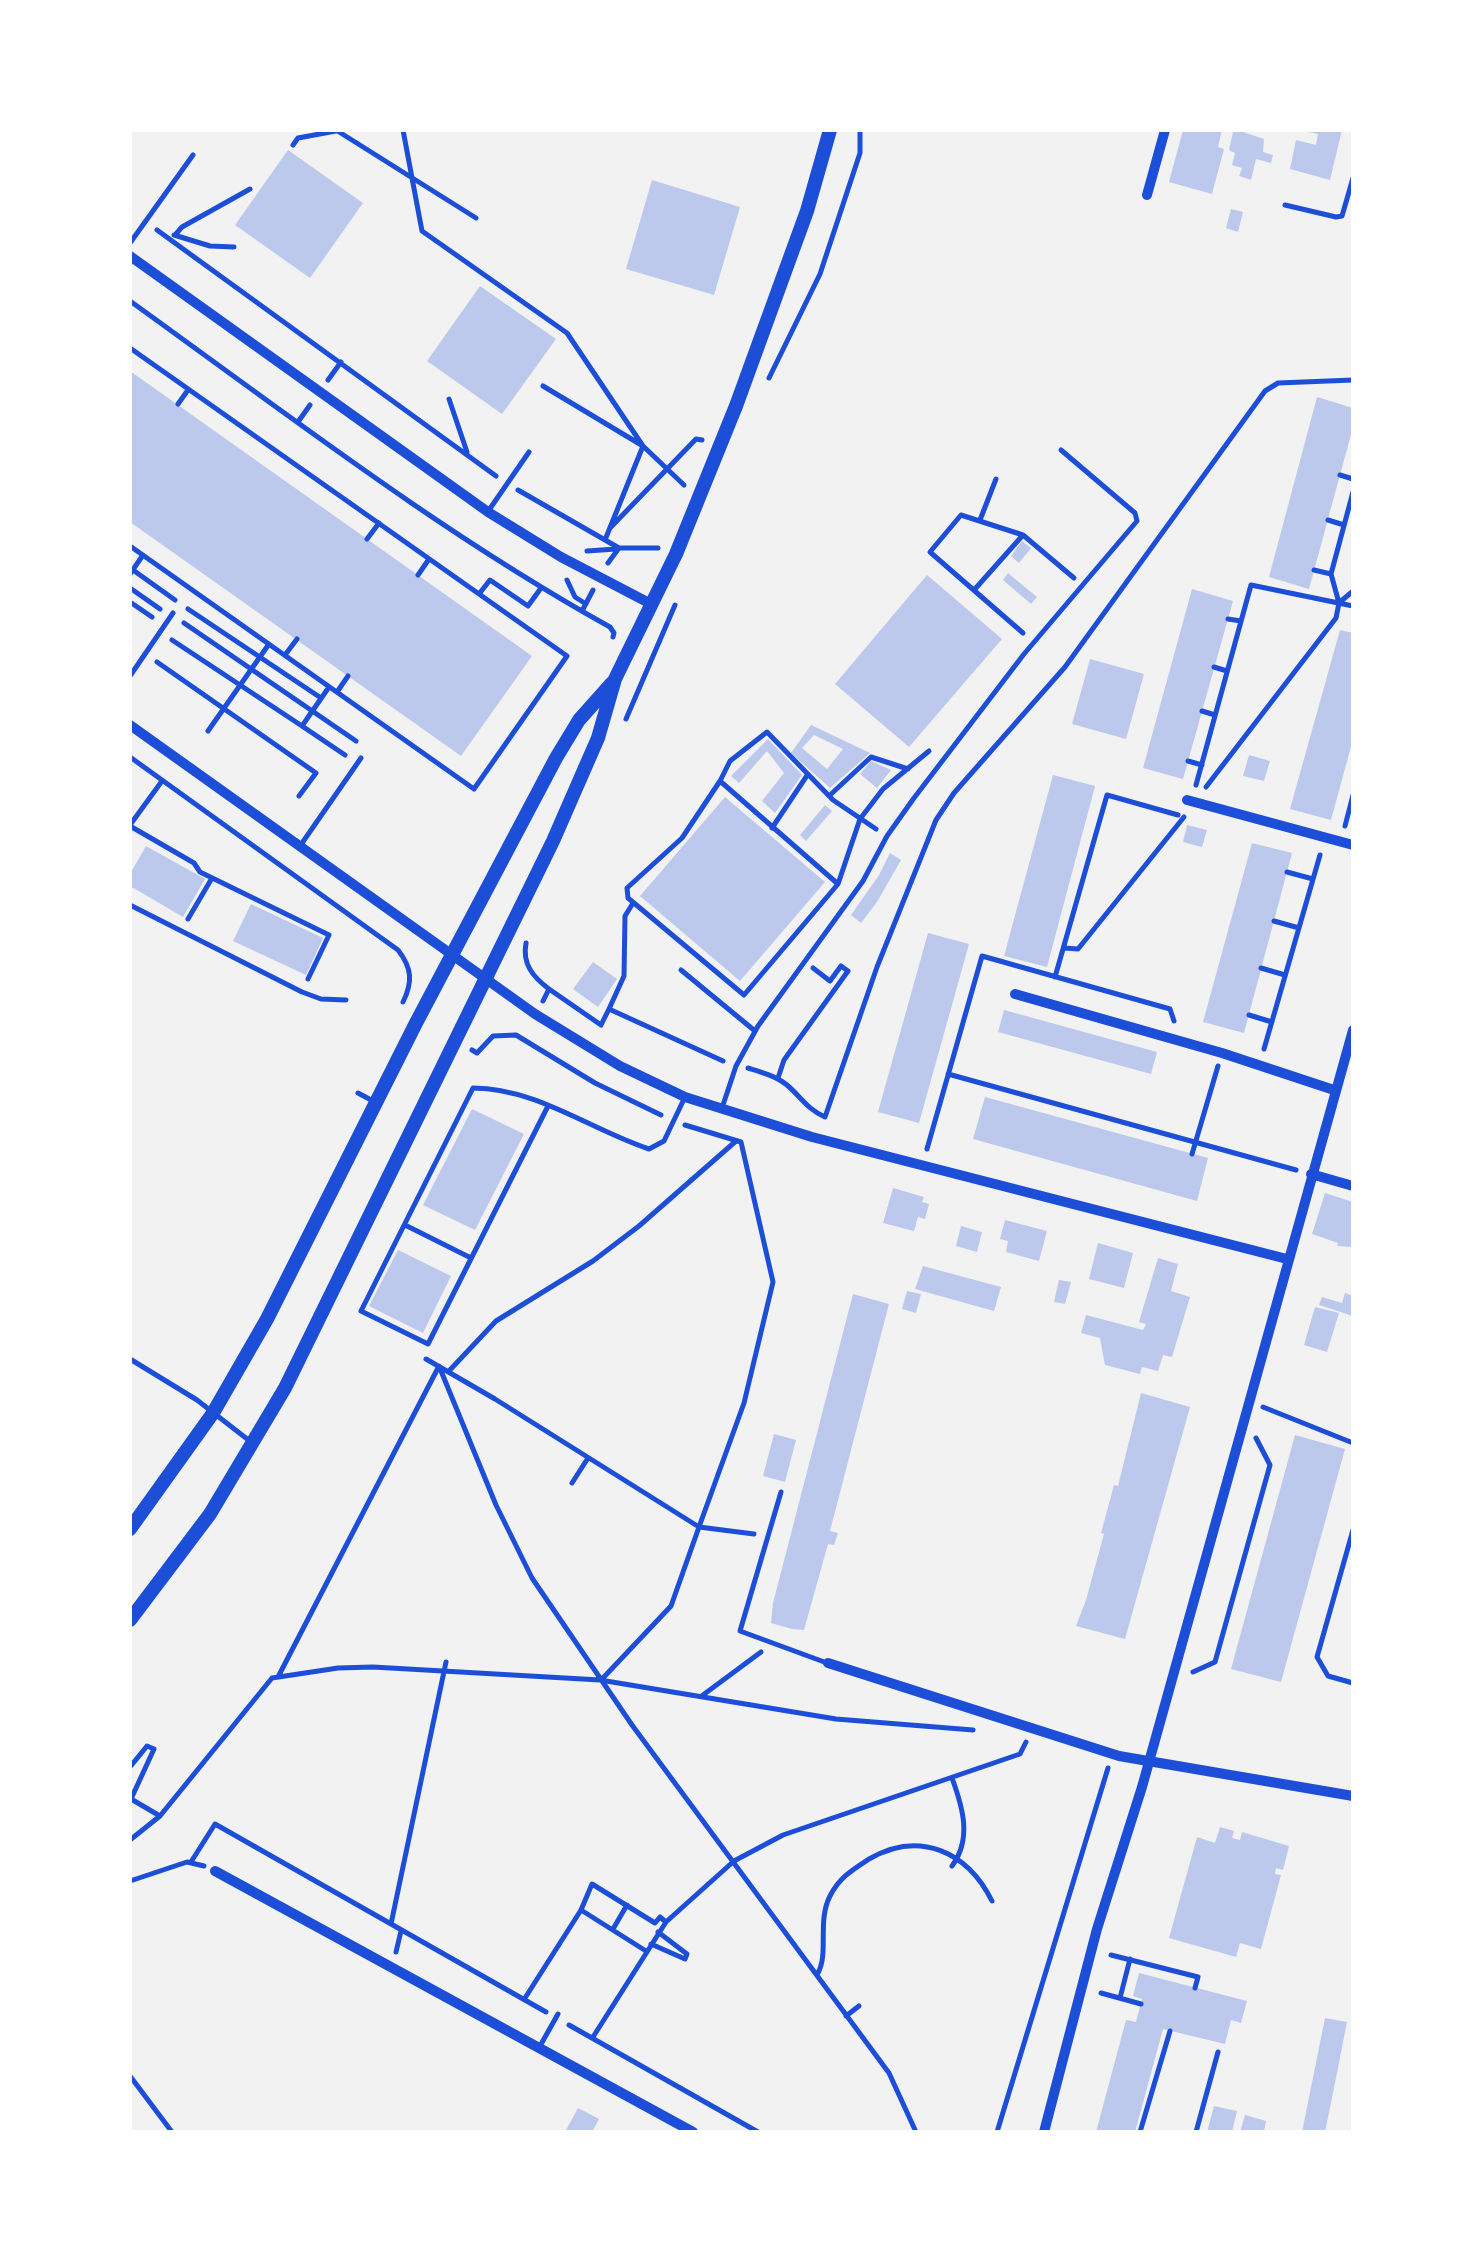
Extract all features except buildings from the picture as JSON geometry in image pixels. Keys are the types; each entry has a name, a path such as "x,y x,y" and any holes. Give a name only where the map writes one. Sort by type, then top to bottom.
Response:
{"street":[{"path":"130,1620 201,1527 254,1444 342,1278 568,807 598,738 615,679 676,554 782,284 830,130"},
{"path":"1147,195 1165,130"},
{"path":"130,256 488,512 651,604"},
{"path":"130,1529 213,1412 266,1319 556,758 579,720 615,679"},
{"path":"130,725 486,980 620,1066 685,1097 721,1110 1286,1260"},
{"path":"1186,800 1353,844"},
{"path":"1016,994 1222,1052 1334,1090"},
{"path":"1044,2132 1097,1929 1149,1760 1353,1030"},
{"path":"1311,1174 1353,1186"},
{"path":"828,1663 1119,1756 1353,1796"},
{"path":"215,1872 693,2132"}],"lane":[{"path":"130,243 192,155"},
{"path":"1285,205 1342,216 1353,178"},
{"path":"721,1110 736,1066 755,1031 864,882 887,836 1024,654 1134,525 1137,517 1061,450"},
{"path":"488,512 529,452"},
{"path":"130,676 173,614"},
{"path":"300,846 361,758"},
{"path":"130,905 320,1000 346,1000"},
{"path":"680,970 755,1031"},
{"path":"548,1106 428,1344 361,1311 473,1088 498,1088 548,1106 616,1138 650,1149 664,1141 685,1097"},
{"path":"358,1093 376,1102"},
{"path":"404,1225 471,1258"},
{"path":"130,1359 213,1412 254,1444"},
{"path":"781,1492 740,1630 828,1663"},
{"path":"1353,1530 1317,1656 1328,1676 1353,1684"},
{"path":"539,2048 558,2016"},
{"path":"1196,2132 1218,2052"}],"path":[{"path":"293,145 298,138 337,130 476,218"},
{"path":"403,130 422,231 567,333 642,446"},
{"path":"172,237 182,227 250,189"},
{"path":"145,222 172,237 507,484 619,548 656,548 676,554"},
{"path":"172,237 234,248"},
{"path":"130,301 413,505 614,632"},
{"path":"130,348 566,656 474,789 130,546"},
{"path":"1065,666 1266,391 1278,383 1353,380"},
{"path":"543,386 642,446 684,485"},
{"path":"178,404 188,390"},
{"path":"449,399 468,455"},
{"path":"608,530 696,439 702,440"},
{"path":"604,540 642,446"},
{"path":"1340,475 1353,479"},
{"path":"980,520 996,479"},
{"path":"1353,492 1331,574 1339,603 1336,618 1204,790 1196,786 1251,585 1320,602 1339,603 1353,606"},
{"path":"1023,632 930,552 961,514 1023,535 1084,586"},
{"path":"1328,520 1344,525"},
{"path":"368,540 378,524"},
{"path":"974,590 1023,535"},
{"path":"582,611 619,548"},
{"path":"143,555 131,572 321,698"},
{"path":"418,575 429,559"},
{"path":"1314,570 1331,574"},
{"path":"479,594 490,580 528,606 540,588"},
{"path":"130,588 160,609"},
{"path":"1339,603 1353,591"},
{"path":"130,602 154,618"},
{"path":"1228,619 1241,622"},
{"path":"184,623 356,740"},
{"path":"285,655 296,639"},
{"path":"172,640 346,755"},
{"path":"208,731 269,644"},
{"path":"146,654 316,773 299,796"},
{"path":"1214,667 1227,671"},
{"path":"337,692 348,676"},
{"path":"302,726 329,686"},
{"path":"1202,711 1215,715"},
{"path":"887,836 860,819 829,796 767,732 730,761 682,838 627,888 628,898 744,995 838,884 860,819 883,789 930,750"},
{"path":"829,796 872,757 908,769"},
{"path":"1188,761 1202,764"},
{"path":"772,828 808,774"},
{"path":"162,781 130,826 194,863 200,872 328,934 302,992"},
{"path":"720,782 838,884"},
{"path":"1055,977 1107,795 1201,821"},
{"path":"1064,948 1078,950 1182,816 1186,800"},
{"path":"1303,850 1330,858"},
{"path":"1250,1049 1263,1052 1320,855"},
{"path":"1287,872 1313,879"},
{"path":"186,922 212,878"},
{"path":"609,1010 624,976 625,916 634,903"},
{"path":"1274,921 1299,928"},
{"path":"926,1152 982,956 1170,1008 1181,1032"},
{"path":"778,1078 784,1060 833,984 805,962"},
{"path":"1261,968 1286,974"},
{"path":"1249,1015 1272,1022"},
{"path":"1192,1154 1222,1052"},
{"path":"948,1074 1296,1170"},
{"path":"1005,1103 1008,1091"},
{"path":"1053,1116 1056,1104"},
{"path":"1098,1128 1102,1116"},
{"path":"1143,1141 1146,1128"},
{"path":"448,1372 496,1321 593,1261 738,1142 773,1282 744,1403 671,1606 632,1651 600,1680"},
{"path":"431,1363 699,1527 752,1533"},
{"path":"278,1677 439,1366"},
{"path":"439,1366 496,1505 532,1578 600,1680 890,2073 916,2132"},
{"path":"1258,1420 1261,1407 1353,1443"},
{"path":"1192,1672 1216,1662 1270,1465 1254,1434"},
{"path":"572,1483 588,1458"},
{"path":"703,1696 772,1641"},
{"path":"390,1924 446,1662"},
{"path":"130,1840 160,1816 272,1678 338,1668 600,1680 836,1718 978,1730"},
{"path":"1010,1737 1042,1748"},
{"path":"592,2038 666,1922 734,1861 783,1835 1020,1754 1026,1742"},
{"path":"130,1767 147,1746 154,1749 131,1799 160,1816"},
{"path":"997,2132 1108,1768 1092,1763"},
{"path":"952,1778 963,1806 965,1830 952,1866"},
{"path":"191,1862 215,1824 758,2132"},
{"path":"818,1973 822,1966 821,1928 828,1899 845,1874 898,1846 928,1847 957,1860 975,1873 992,1901"},
{"path":"130,1881 191,1862 215,1872"},
{"path":"524,2000 581,1910 592,1884 655,1923 660,1918 666,1922"},
{"path":"613,1930 627,1906"},
{"path":"581,1910 646,1951"},
{"path":"650,1944 685,1958 687,1954 658,1932"},
{"path":"1112,1955 1198,1977 1195,1988"},
{"path":"1120,1998 1130,1959"},
{"path":"1101,1993 1141,2004"},
{"path":"846,2016 859,2006"},
{"path":"1140,2132 1170,2031"},
{"path":"130,2076 172,2132"}]}
